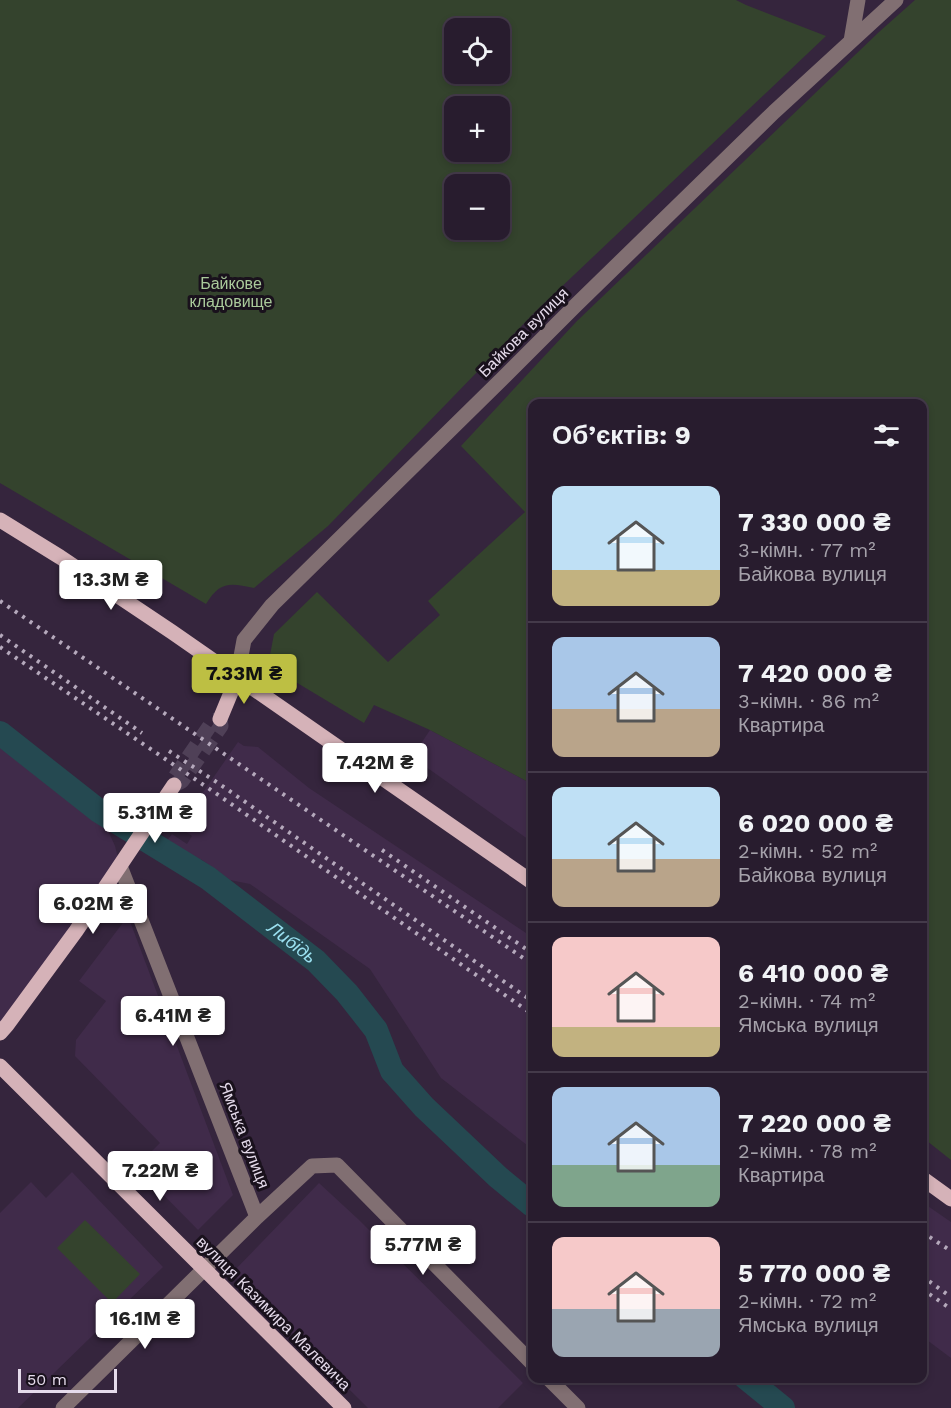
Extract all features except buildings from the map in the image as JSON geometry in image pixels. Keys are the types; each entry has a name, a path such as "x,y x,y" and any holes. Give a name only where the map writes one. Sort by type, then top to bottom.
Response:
{"main road":[{"path":"0,520 113,592 528,879"},
{"name":"Байкова вулиця","path":"220,719 237,678"},
{"path":"0,1033 76,931 174,785"},
{"name":"вулиця Казимира Малевича","path":"0,1066 344,1408"},
{"path":"927,1182 951,1199"}],"street":[{"path":"851,41 858,0"},
{"name":"Байкова вулиця","path":"237,678 244,640 272,605 774,112 896,0"},
{"name":"Ямська вулиця","path":"124,859 257,1217"},
{"path":"63,1408 312,1166 337,1165 528,1359"},
{"path":"553,1383 578,1408"}],"shaded area":[{"path":"430,730 528,782 528,839 412,757"},
{"path":"0,737 101,815 115,846 120,866 0,1033"},
{"path":"238,742 244,746 258,747 309,788 528,934 528,1146 441,1078 370,969 250,884 230,880 202,860 172,847 167,841 172,834 187,844 192,836 179,827"},
{"path":"128,916 233,1195 198,1230 136,1167 160,1143 75,1056 76,1040 106,1001 79,981"},
{"path":"72,1172 163,1267 18,1408 0,1408 0,1213 31,1182 46,1198"},
{"path":"319,1183 523,1383 498,1408 368,1408 232,1273"},
{"path":"927,1205 951,1222 951,1358 927,1340"}],"green space":[{"name":"Байкове кладовище","path":"0,0 736,0 826,36 536,311 328,526 254,588 238,585 226,586 216,591 206,604 0,483"},
{"path":"915,0 951,0 951,1160 927,1141 927,399 528,399 528,782 430,730 374,705 364,723 279,672 270,655 274,634 317,592 388,662 440,615 428,601 525,512 461,446 577,321"},
{"path":"85,1220 140,1274 112,1303 57,1248"}],"waterway":[{"name":"Либідь","path":"0,733 99,811 208,878 316,961 347,993 376,1030 392,1071 424,1107 498,1177 528,1202"},
{"name":"Либідь","path":"752,1383 783,1408"}],"tunnel":[{"path":"220,719 221,726 182,781 174,785 175,777 213,721 220,719"}],"railway":[{"path":"0,601 528,961"},
{"path":"0,635 142,733"},
{"path":"0,647 214,792 528,1011"},
{"path":"169,751 528,998"},
{"path":"382,850 528,950"},
{"path":"927,1235 951,1251"},
{"path":"927,1280 951,1297"},
{"path":"927,1292 951,1309"}]}
